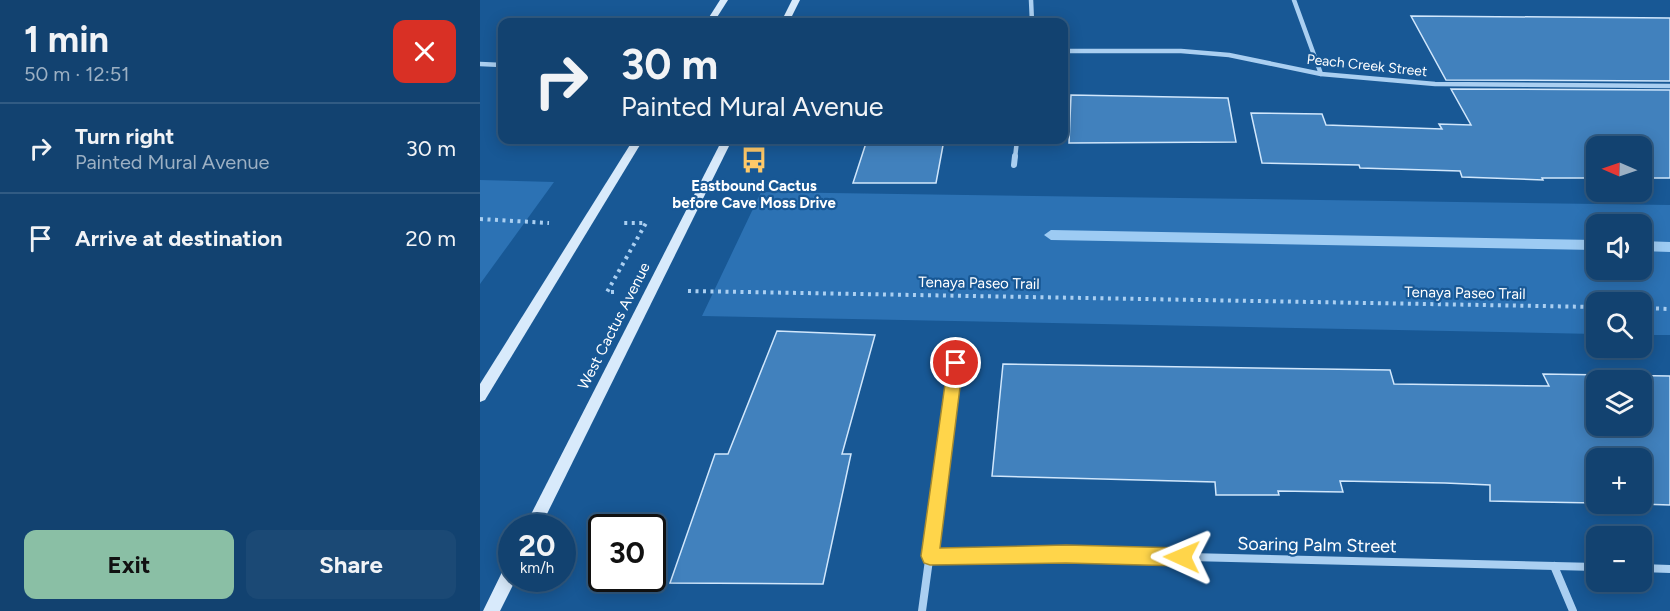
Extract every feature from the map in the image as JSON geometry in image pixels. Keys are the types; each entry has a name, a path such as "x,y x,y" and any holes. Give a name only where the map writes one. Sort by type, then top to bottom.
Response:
{"main road":[{"path":"713,18 724,0"},
{"path":"787,18 796,0"},
{"path":"480,396 635,144"},
{"name":"West Cactus Avenue","path":"539,514 725,144"},
{"path":"491,611 501,592"}],"street":[{"path":"1031,0 1032,18"},
{"path":"1294,0 1321,74"},
{"name":"Peach Creek Street","path":"1068,51 1181,51 1228,55 1321,74 1436,84 1670,86"},
{"path":"480,64 498,65"},
{"path":"1014,165 1017,144"},
{"path":"922,611 956,363"},
{"name":"Soaring Palm Street","path":"930,556 1066,554 1586,567"},
{"path":"1554,566 1573,611"},
{"path":"1652,568 1670,569"}],"path":[{"name":"Tenaya Paseo Trail","path":"480,219 646,223 607,292 705,290 1586,308"},
{"path":"1652,308 1670,309"}],"shaded area":[{"path":"480,180 554,182 480,284"},
{"path":"761,192 1670,205 1670,335 1652,335 1652,292 1586,292 1586,334 702,316"}],"building":[{"path":"1411,16 1670,18 1670,81 1446,80"},
{"path":"1451,89 1670,90 1670,178 1652,178 1652,136 1586,136 1586,178 1542,178 1543,180 1462,177 1460,171 1360,168 1359,165 1262,163 1251,113 1322,114 1326,125 1442,129 1439,124 1471,125"},
{"path":"1071,95 1228,98 1236,142 1069,143"},
{"path":"866,144 943,144 936,183 853,183"},
{"path":"777,331 875,335 842,454 851,454 823,584 670,583 715,454 728,454"},
{"path":"1003,364 1390,370 1394,384 1549,386 1543,374 1586,375 1586,436 1652,436 1652,376 1670,376 1670,505 1652,504 1652,448 1586,448 1586,503 1490,501 1490,485 1445,483 1340,481 1343,492 1278,491 1279,495 1216,495 1215,482 992,476"}],"waterway":[{"path":"1051,235 1586,245"},
{"path":"1652,246 1670,247"}],"place":[{"name":"Eastbound Cactus before Cave Moss Drive","path":"754,160"}],"route":[{"path":"956,363 930,556 1066,554 1182,557"}]}
